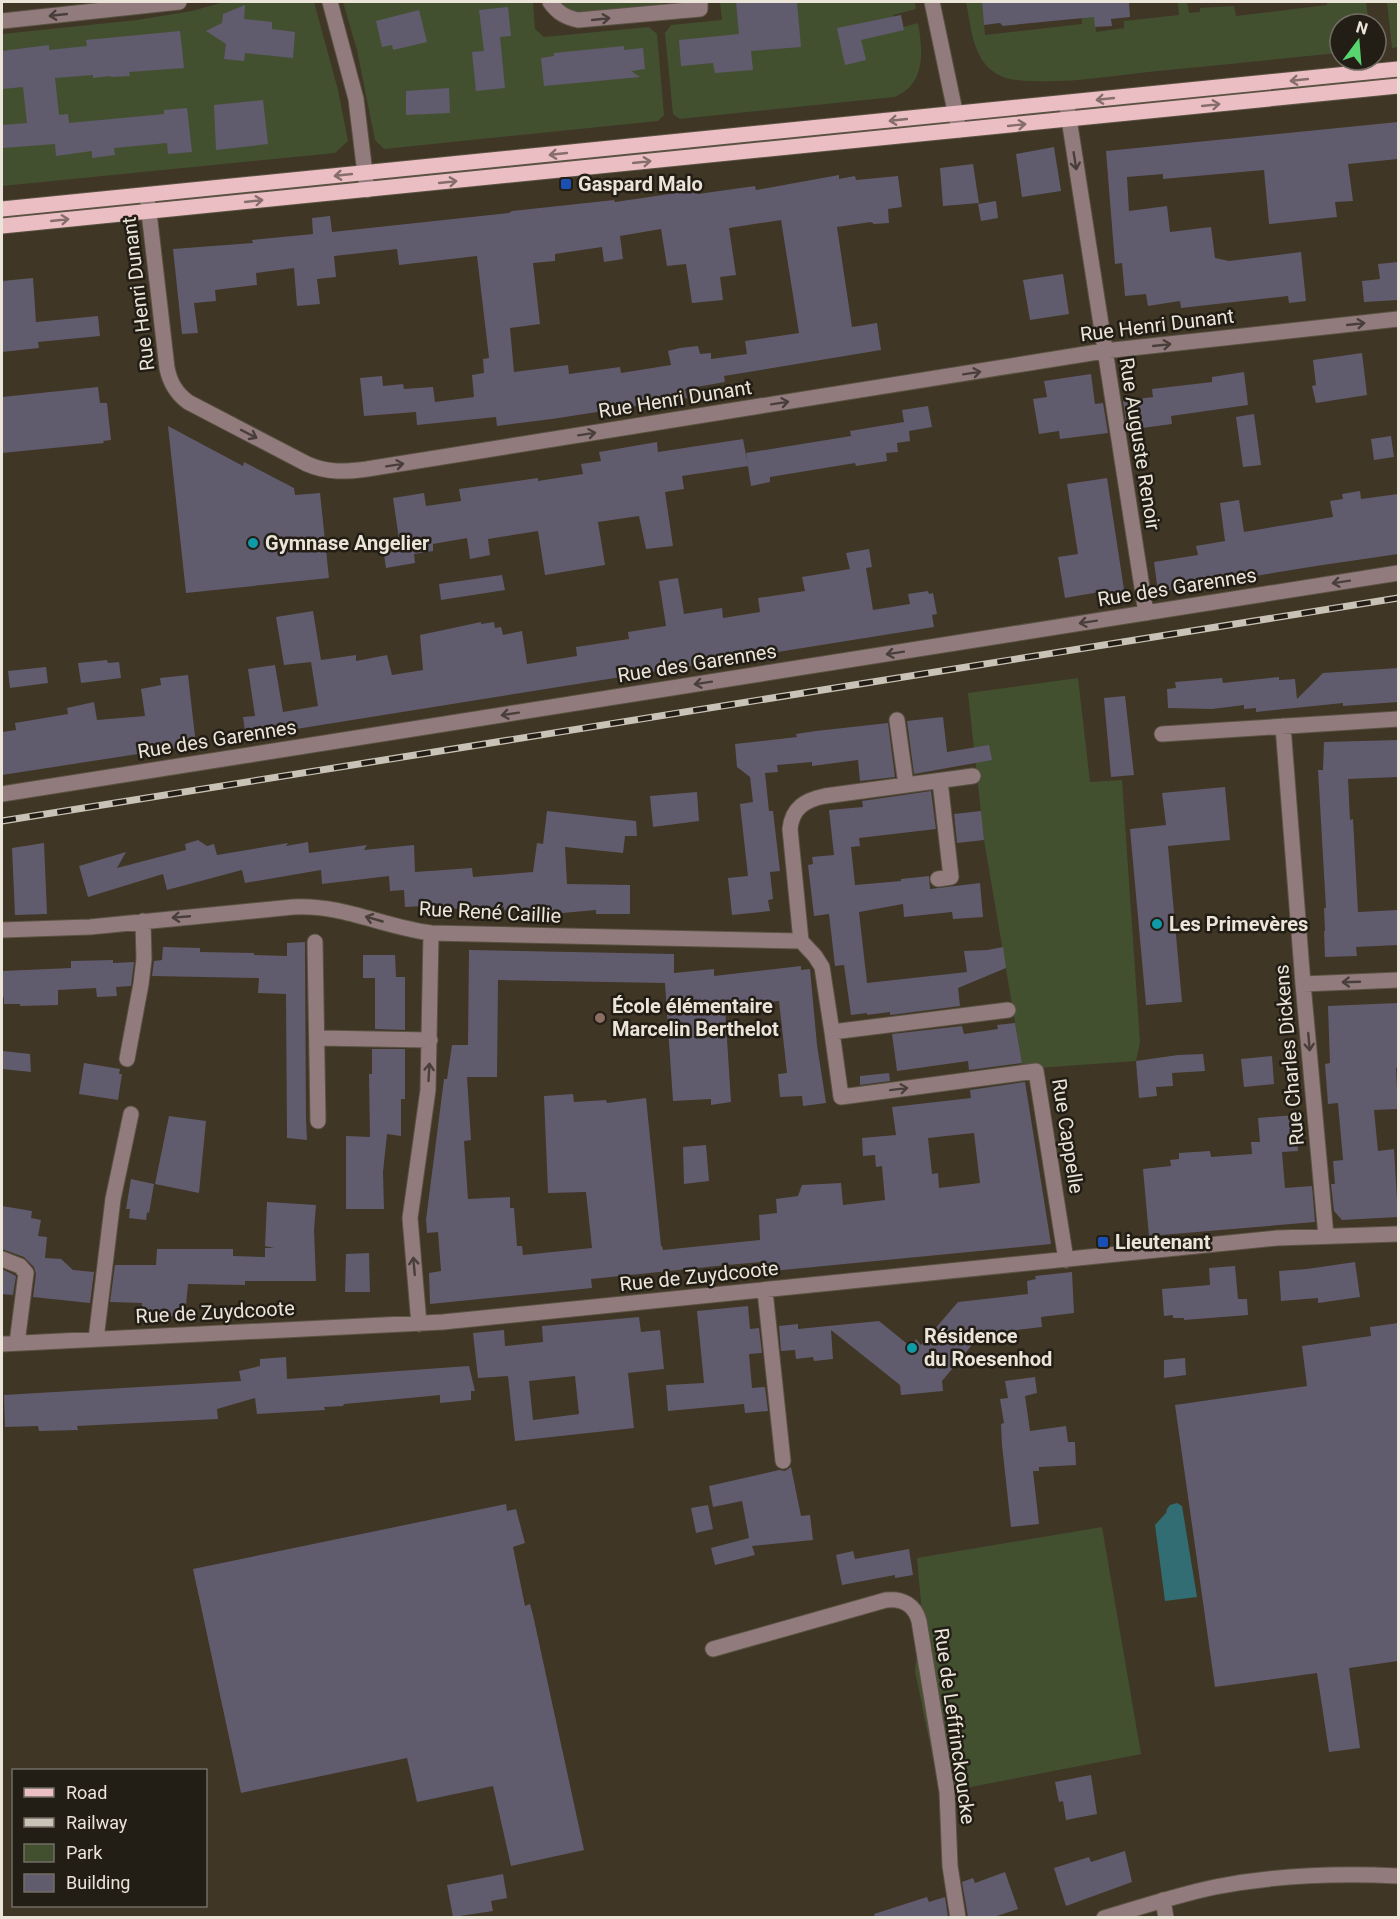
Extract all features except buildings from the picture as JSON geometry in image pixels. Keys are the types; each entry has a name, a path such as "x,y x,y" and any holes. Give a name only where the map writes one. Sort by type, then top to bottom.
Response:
{"main road":[{"path":"2,209 1398,69"},
{"path":"2,226 1398,86"}],"street":[{"path":"2,21 179,2"},
{"path":"330,2 352,81 359,116 367,189"},
{"path":"550,2 557,12 578,20 700,9 700,2"},
{"path":"932,2 959,130"},
{"name":"Rue Auguste Renoir","path":"1067,103 1146,613"},
{"name":"Rue Henri Dunant","path":"147,195 168,377 176,391 189,402 312,466 337,472 1104,351 1398,319"},
{"name":"Rue des Garennes","path":"2,794 1398,573"},
{"path":"1162,734 1398,719"},
{"path":"897,720 906,785"},
{"name":"Rue Charles Dickens","path":"1283,726 1326,1236"},
{"path":"973,776 816,798 800,806 793,814 790,829 801,941 822,967 832,1032 1008,1010"},
{"path":"938,879 951,877 940,781"},
{"name":"Rue René Caillie","path":"2,930 90,927 313,906 431,933 801,941"},
{"path":"127,1059 143,967 142,921"},
{"path":"419,1324 410,1218 427,1100 431,933"},
{"path":"315,942 318,1121"},
{"path":"1303,984 1398,980"},
{"name":"Rue Cappelle","path":"832,1032 841,1096 1036,1071 1066,1260"},
{"path":"317,1038 430,1040"},
{"path":"96,1339 113,1199 131,1113"},
{"name":"Rue de Zuydcoote","path":"9,1343 419,1324 1277,1238 1398,1234"},
{"path":"2,1259 20,1266 26,1273 9,1343"},
{"path":"765,1291 783,1461"},
{"name":"Rue de Leffrinckoucke","path":"713,1649 886,1600 900,1600 915,1609 919,1621 947,1792 950,1866 958,1917"},
{"path":"1104,1917 1214,1887 1291,1876 1398,1876"},
{"path":"1163,1900 1166,1917"}],"green space":[{"path":"224,2 314,2 338,90 348,141 335,153 2,186 2,34 137,20 192,11"},
{"path":"343,2 533,2 535,29 544,37 649,27 657,34 664,115 658,121 384,149 375,140 357,50"},
{"path":"559,2 665,2 581,13 572,11"},
{"path":"720,2 915,2 916,9 893,15 896,29 918,23 921,56 917,76 904,92 894,97 680,119 673,114 665,33 671,25 722,20"},
{"path":"966,2 982,2 985,35 1082,24 1080,2 1093,2 1096,32 1124,28 1124,21 1179,15 1178,2 1187,2 1189,13 1200,12 1200,8 1234,6 1236,16 1327,5 1327,2 1366,2 1367,12 1328,12 1328,54 1076,80 1023,81 998,75 981,58 974,40"},
{"path":"1387,2 1398,2 1398,47 1392,48"},
{"path":"1398,74 1398,80 1176,102 1174,97"},
{"path":"1078,678 1090,782 1122,780 1140,1042 1136,1061 1023,1069 984,840 968,693"},
{"path":"1102,1527 1141,1754 940,1793 915,1671 922,1613 917,1558"}],"water":[{"path":"1177,1503 1182,1506 1197,1597 1165,1601 1155,1525 1170,1505"}],"railway":[{"path":"2,821 1398,598"}],"place":[{"name":"Gaspard Malo","path":"566,184"},
{"name":"Gymnase Angelier","path":"253,543"},
{"name":"Les Primevères","path":"1157,924"},
{"name":"École élémentaire Marcelin Berthelot","path":"600,1018"},
{"name":"Lieutenant","path":"1103,1242"},
{"name":"Résidence du Roesenhod","path":"912,1348"}]}
